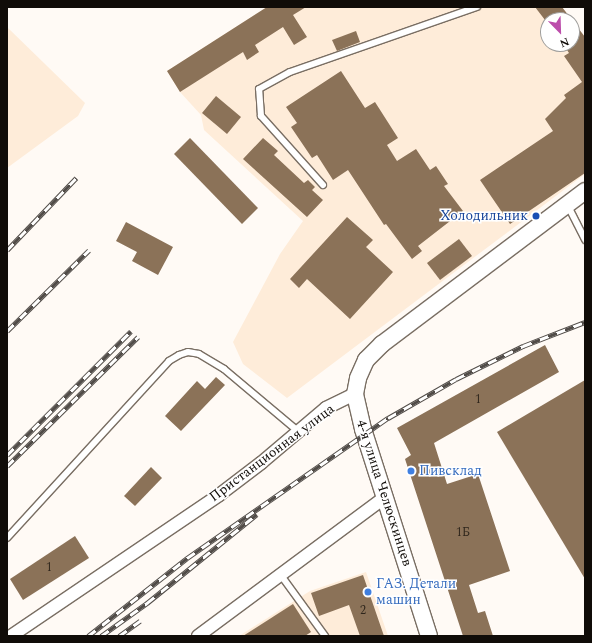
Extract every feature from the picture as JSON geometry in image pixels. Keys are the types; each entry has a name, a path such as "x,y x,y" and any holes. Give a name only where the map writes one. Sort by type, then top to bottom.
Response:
{"main road":[{"path":"355,394 358,378 366,360 382,344 585,191"},
{"name":"4-я улица Челюскинцев","path":"355,394 363,429 429,636"}],"street":[{"name":"Пристанционная улица","path":"11,636 219,494 326,408 355,394"},
{"path":"198,636 385,496"}],"lane":[{"path":"323,185 261,116 259,89 290,72 477,7"},
{"path":"567,205 585,240"},
{"path":"7,538 169,361 179,355 188,352 199,354 224,369 298,431"},
{"path":"280,574 325,636"}],"shaded area":[{"path":"267,7 562,7 566,12 540,12 540,52 580,52 580,30 585,37 585,174 287,398 243,364 233,342 280,254 303,221 204,130 201,115 180,92 167,71"},
{"path":"7,27 85,103 78,116 7,168"},
{"path":"366,572 388,636 239,636 310,591"}],"building":[{"path":"267,7 306,7 293,15 307,37 294,45 283,27 255,45 259,52 247,60 243,52 180,92 167,71"},
{"path":"535,7 562,7 566,12 540,12 540,14"},
{"path":"580,30 585,37 585,173 510,224 480,180 553,131 545,119 566,98 564,95 582,82 564,56 568,52 580,52"},
{"path":"356,31 360,42 337,51 332,40"},
{"path":"341,71 365,108 375,102 398,138 387,145 397,161 416,149 430,170 436,166 448,184 444,186 463,211 418,246 422,251 412,259 386,224 384,225 348,170 333,180 317,155 312,158 291,127 297,123 286,107"},
{"path":"216,96 241,117 227,134 202,113"},
{"path":"190,138 258,208 242,224 174,154"},
{"path":"263,138 278,151 274,155 304,183 308,180 315,187 312,190 323,200 307,217 243,159"},
{"path":"347,217 373,240 366,247 393,272 350,319 307,279 299,288 290,279"},
{"path":"126,222 173,247 158,275 132,261 137,252 116,241"},
{"path":"459,239 472,256 440,280 427,263"},
{"path":"545,345 559,372 434,443 447,484 478,474 510,571 469,585 478,613 485,611 493,636 463,636 405,459 411,455 397,428"},
{"path":"216,377 225,385 181,431 165,416 197,381 205,389"},
{"path":"585,380 585,579 497,432"},
{"path":"151,467 162,478 135,506 124,496"},
{"path":"75,536 89,558 23,600 10,579"},
{"path":"363,575 384,636 360,636 349,605 319,616 311,593"},
{"path":"293,604 311,632 305,636 243,636"}],"railway":[{"path":"7,250 76,178"},
{"path":"7,331 89,250"},
{"path":"88,636 187,558 388,418 456,379 523,346 585,322"},
{"path":"7,455 131,331"},
{"path":"7,466 138,337"},
{"path":"101,636 147,603 257,514"},
{"path":"119,636 140,621"}],"place":[{"name":"Холодильник","path":"536,216"},
{"name":"Пивсклад","path":"411,471"},
{"name":"ГАЗ. Детали машин","path":"368,592"}]}
